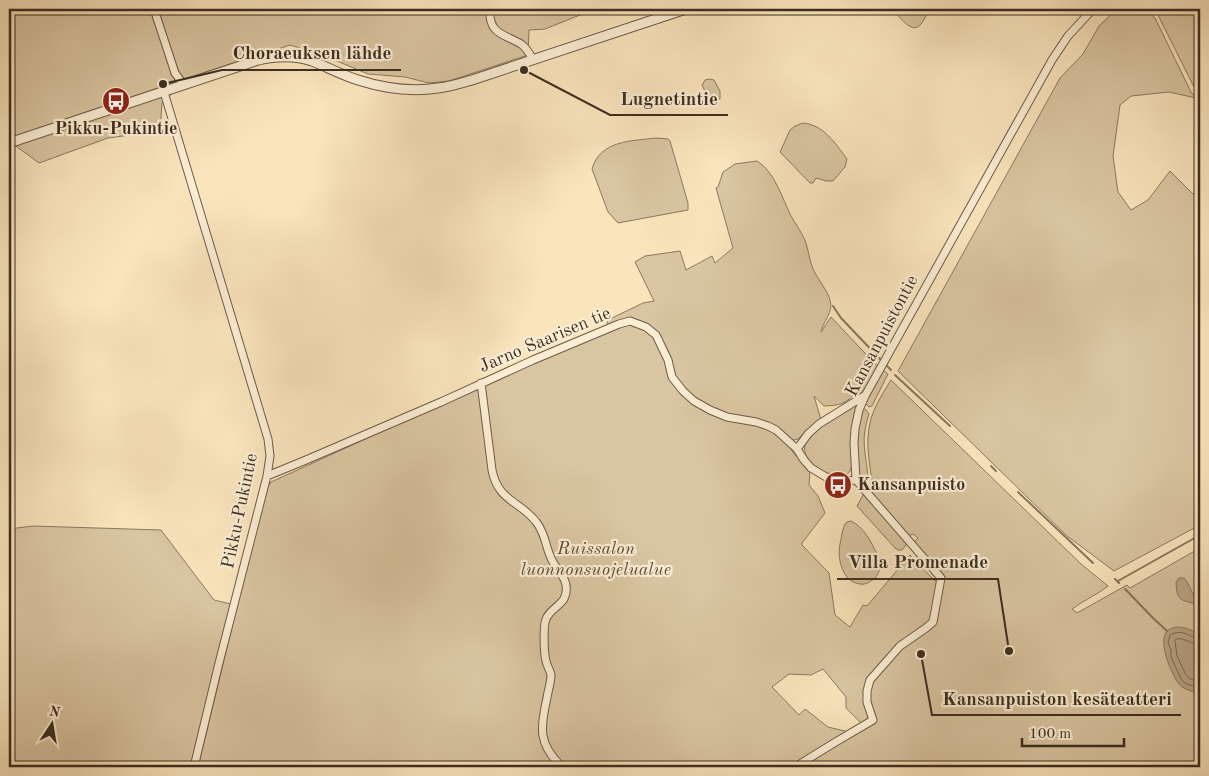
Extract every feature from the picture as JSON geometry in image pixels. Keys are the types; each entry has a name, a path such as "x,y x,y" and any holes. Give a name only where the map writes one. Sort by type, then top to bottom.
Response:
{"street":[{"path":"154,9 175,73 184,85"},
{"path":"490,9 489,16 495,30 523,46 533,60"},
{"path":"9,143 270,57 291,56 310,60 342,75 373,84 405,89 437,89 472,80 686,9"},
{"name":"Kansanpuistontie","path":"856,480 855,429 859,410 865,396 1052,60 1068,36 1093,9"},
{"name":"Pikku-Pukintie","path":"164,92 268,440 270,456 267,476 194,767"},
{"name":"Jarno Saarisen tie","path":"267,476 414,414 541,356 630,321 646,327 656,335 668,360 672,377 694,402 726,417 768,426 776,430 797,449 810,468 830,479 842,481 856,480"},
{"path":"481,383 494,481 502,493 529,514 537,523 544,533 552,561 566,582 567,592 565,598 546,619 545,659 551,672 551,682 541,729 543,742 552,758 562,767"},
{"path":"797,449 808,434 819,424 865,396"},
{"path":"795,767 873,720 866,695 870,680 900,646 933,622 941,578 856,480"}],"green space":[{"path":"9,9 595,9 545,29 529,30 528,55 449,81 429,83 405,77 368,74 325,56 290,45 185,81 162,103 160,131 108,138 39,163 9,141"},
{"path":"893,9 933,9 927,14 921,24 914,28 902,20"},
{"path":"1117,9 1145,9 1155,18 1191,92 1196,98 1169,92 1131,96 1120,105 1113,156 1118,192 1131,210 1148,200 1170,171 1200,201 1200,525 1114,571 1067,536 898,371 1060,78 1083,54 1099,26"},
{"path":"1155,9 1200,9 1200,90 1194,87"},
{"path":"705,80 714,80 720,91 720,99 710,101 702,85"},
{"path":"803,123 810,124 823,131 847,159 845,167 833,181 816,178 813,183 810,183 780,152 790,130"},
{"path":"656,138 668,139 670,141 688,203 688,210 618,223 608,212 592,169 596,159 609,147 627,141"},
{"name":"Ruissalon luonnonsuojelualue","path":"757,161 769,172 805,240 813,270 831,304 831,309 821,332 831,317 878,367 866,390 859,394 856,391 849,399 842,403 824,406 814,396 821,420 798,439 785,441 795,455 810,470 809,485 818,496 825,513 802,545 829,573 835,615 850,627 863,605 867,606 910,555 935,581 942,575 913,543 918,538 913,534 907,535 869,492 873,487 868,447 871,417 891,380 1081,564 1108,586 1072,609 1077,613 1127,585 1130,588 1200,548 1200,767 728,767 721,763 715,767 198,767 265,491 271,482 609,328 608,320 643,303 654,301 635,262 645,256 680,251 686,270 712,256 715,263 733,248 716,188 723,172 735,164","holes":["823,669 846,697 846,708 862,724 849,732 828,727 805,709 799,715 772,687 789,674 811,675"]},
{"path":"883,370 888,374 872,406 869,407 865,403"},
{"path":"855,406 857,407 852,426 853,457 850,471 845,476 837,477 820,471 807,458 806,442 821,427"},
{"path":"862,409 866,410 869,414 864,439 868,478 867,482 863,484 862,482 864,481 862,477 860,478 858,470 856,435"},
{"path":"863,495 906,542 902,550 895,548 857,506"},
{"path":"851,521 867,535 880,561 880,569 877,576 864,584 849,579 840,562 839,550 842,532 845,524"},
{"path":"33,526 161,530 214,600 231,604 191,767 9,767 9,529"}],"water":[{"path":"1179,578 1184,578 1195,597 1200,601 1200,606 1179,598 1176,582"},
{"path":"1176,627 1188,629 1200,635 1200,695 1182,687 1178,683 1165,653 1164,638 1166,633"}],"waterway":[{"path":"833,306 841,318 880,359"},
{"path":"886,365 891,370"},
{"path":"895,375 950,426"},
{"path":"991,466 996,471"},
{"path":"1018,492 1093,563"},
{"path":"1118,581 1200,535"},
{"path":"1115,579 1119,583"},
{"path":"1125,589 1167,631"}],"place":[{"name":"Lugnetintie","path":"524,70"},
{"name":"Choraeuksen lähde","path":"163,84"},
{"name":"Pikku-Pukintie","path":"116,101"},
{"name":"Kansanpuisto","path":"838,485"},
{"name":"Villa Promenade","path":"1009,651"},
{"name":"Kansanpuiston kesäteatteri","path":"921,654"}]}
